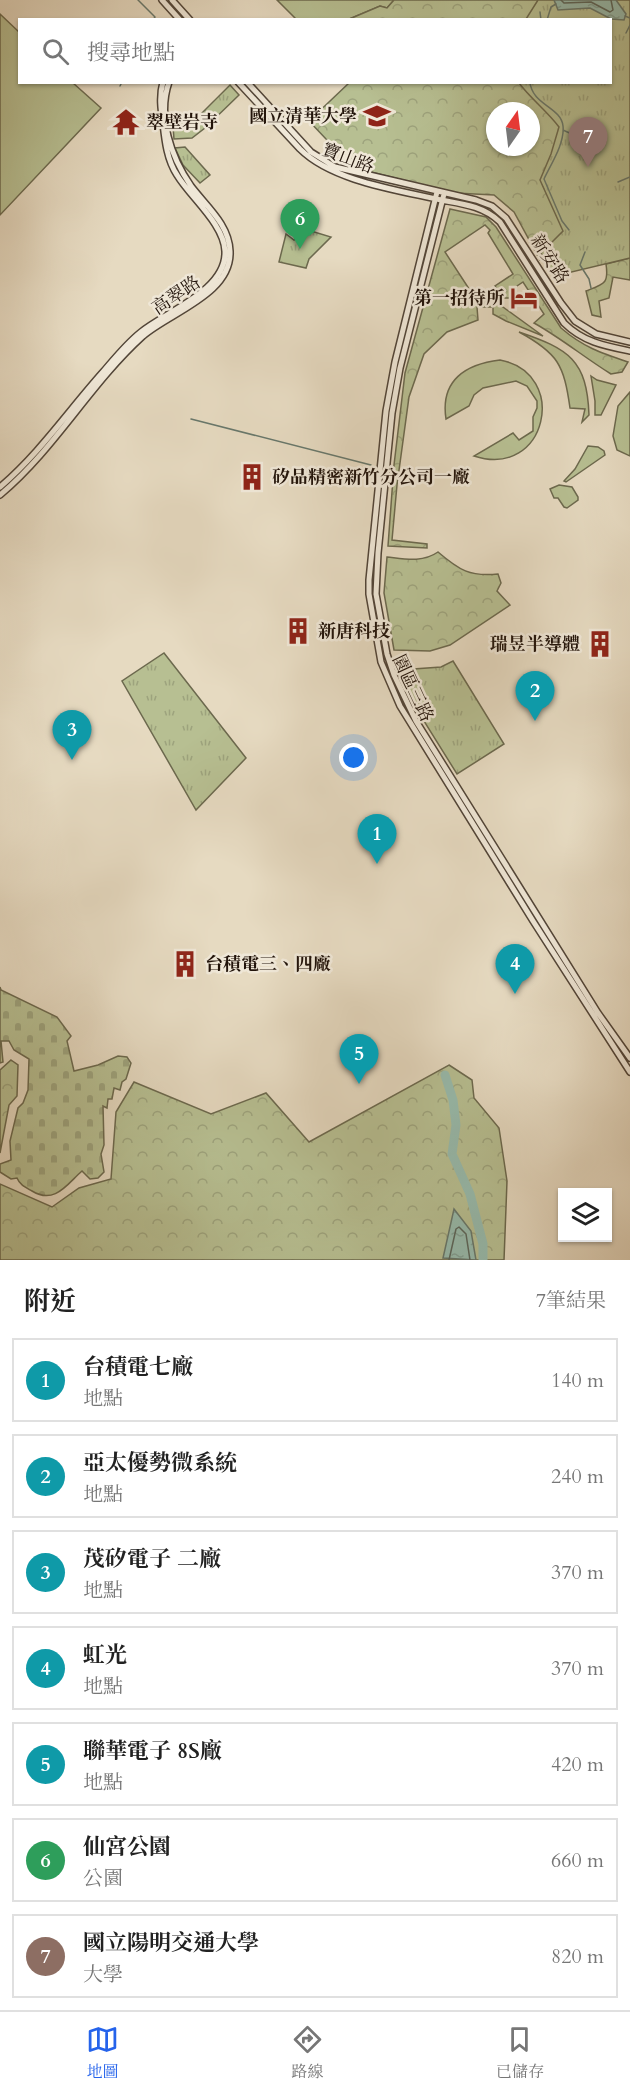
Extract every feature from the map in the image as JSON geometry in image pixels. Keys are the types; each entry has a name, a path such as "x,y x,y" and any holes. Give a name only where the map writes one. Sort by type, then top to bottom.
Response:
{"street":[{"path":"162,0 178,18"},
{"path":"172,0 188,18"},
{"name":"高翠路","path":"0,487 42,445 127,344 151,324 209,286 218,277 224,265 224,241 217,228 176,175 169,158 165,145 162,114 162,84"},
{"name":"高翠路","path":"0,495 32,464 144,335 210,291 226,273 230,251 225,231 221,222 179,166 170,144 165,106 169,84"},
{"name":"寶山路","path":"240,84 304,154 324,168 358,180 436,195"},
{"name":"寶山路","path":"249,84 302,143 324,161 347,171 443,197"},
{"name":"園區三路","path":"436,195 403,326 386,411 369,580 369,594 381,662 400,706 536,926 630,1072"},
{"name":"園區三路","path":"443,197 409,327 392,412 376,594 387,654 394,675 416,721 596,1010 630,1058"},
{"name":"新安路","path":"443,197 475,207 500,222 564,323 572,331 600,345 630,351"},
{"name":"新安路","path":"443,197 486,203 499,211 511,225 575,321 596,334 630,342"}],"green space":[{"path":"277,0 394,0 387,8 380,6 352,18 295,18"},
{"path":"394,0 548,0 552,18 352,18 380,6 387,8"},
{"path":"538,0 630,0 630,258 555,276 541,253 563,231 540,180 559,127 540,106 540,102 536,102 520,84 612,84 612,18 527,18"},
{"path":"0,14 18,31 18,84 74,84 101,108 0,215"},
{"path":"348,84 546,84 593,234 540,260 514,212 494,195 455,193 367,171 326,139 309,121"},
{"path":"230,85 239,95 205,128 192,138 174,139 172,114 193,122"},
{"path":"185,147 210,175 200,183 183,165 175,148"},
{"path":"450,209 486,217 496,227 561,328 593,349 628,362 622,372 611,374 534,323 544,314 523,282 511,290 514,298 503,298 495,286 513,274 488,233 490,230 485,225 445,252 475,298 485,294 543,336 493,314 493,307 477,307 478,320 447,332 424,354 409,397 392,540 427,544 427,548 388,546 394,465 405,373"},
{"path":"311,231 331,237 309,259 306,268 279,262 286,234 294,240"},
{"path":"630,258 630,280 613,277 609,298 599,301 601,317 592,315 586,291 604,282 607,276 606,264"},
{"path":"519,332 563,351 579,369 584,381 589,415 582,422 585,409 570,408 565,381 557,362 543,347"},
{"path":"500,360 522,369 536,384 542,402 541,422 533,440 519,453 499,459 474,456 513,433 519,440 533,431 533,417 537,401 527,386 516,381 483,388 474,395 469,406 446,419 447,394 451,384 458,376 476,365"},
{"path":"591,376 616,385 601,415 595,415"},
{"path":"630,392 630,456 617,450 613,436 618,406"},
{"path":"588,446 598,447 604,451 605,455 566,482 564,481 575,469"},
{"path":"559,485 572,487 578,497 578,500 567,508 558,498 554,498 550,489"},
{"path":"438,552 465,571 488,575 498,574 501,583 497,591 510,605 450,645 430,651 394,650 384,593 387,557 420,559"},
{"path":"164,653 246,758 196,810 122,681"},
{"path":"453,661 504,744 457,774 409,697 400,670 441,667"},
{"path":"0,987 1,990 57,1017 71,1036 67,1041 74,1071 98,1065 118,1056 127,1057 131,1063 120,1090 114,1088 112,1099 108,1099 107,1108 103,1106 104,1145 101,1154 104,1172 98,1178 90,1179 82,1171 66,1187 47,1196 32,1191 21,1184 17,1178 11,1179 0,1172 0,1164 11,1160 10,1141 18,1108 23,1103 28,1090 29,1059 14,1050 9,1041 1,1041 3,1062 0,1063"},
{"path":"11,1060 18,1065 17,1096 9,1105 0,1153 0,1070"},
{"path":"449,1065 472,1080 474,1098 499,1128 507,1181 504,1260 0,1260 0,1184 52,1207 79,1188 111,1179 116,1112 134,1082 211,1114 266,1093 309,1142"}],"water":[{"path":"554,0 616,0 626,14 624,20 612,19 590,8 558,10"},
{"path":"454,1209 471,1231 476,1260 443,1258"}],"waterway":[{"path":"138,0 154,18"},
{"path":"548,18 551,7 556,4"},
{"path":"540,12 541,18"},
{"path":"625,16 630,18"},
{"path":"626,33 630,25"},
{"path":"530,84 536,96 557,114 563,126 560,146 544,179 562,221 569,230"},
{"path":"563,130 578,137"},
{"path":"618,182 630,177"},
{"path":"585,252 580,265 589,279 591,288"},
{"path":"191,419 371,465"},
{"path":"445,1075 453,1100 456,1125 452,1154 470,1194 483,1244 483,1260"}],"place":[{"name":"國立清華大學","path":"377,116"},
{"name":"翠壁岩寺","path":"126,122"},
{"name":"國立陽明交通大學","path":"588,167"},
{"name":"仙宮公園","path":"300,249"},
{"name":"第一招待所","path":"524,298"},
{"name":"矽品精密新竹分公司一廠","path":"252,477"},
{"name":"新唐科技","path":"298,631"},
{"name":"瑞昱半導體","path":"600,644"},
{"name":"亞太優勢微系統","path":"535,721"},
{"name":"茂矽電子 二廠","path":"72,760"},
{"name":"台積電七廠","path":"377,864"},
{"name":"台積電三、四廠","path":"185,964"},
{"name":"虹光","path":"515,994"},
{"name":"聯華電子 8S廠","path":"359,1084"}]}
